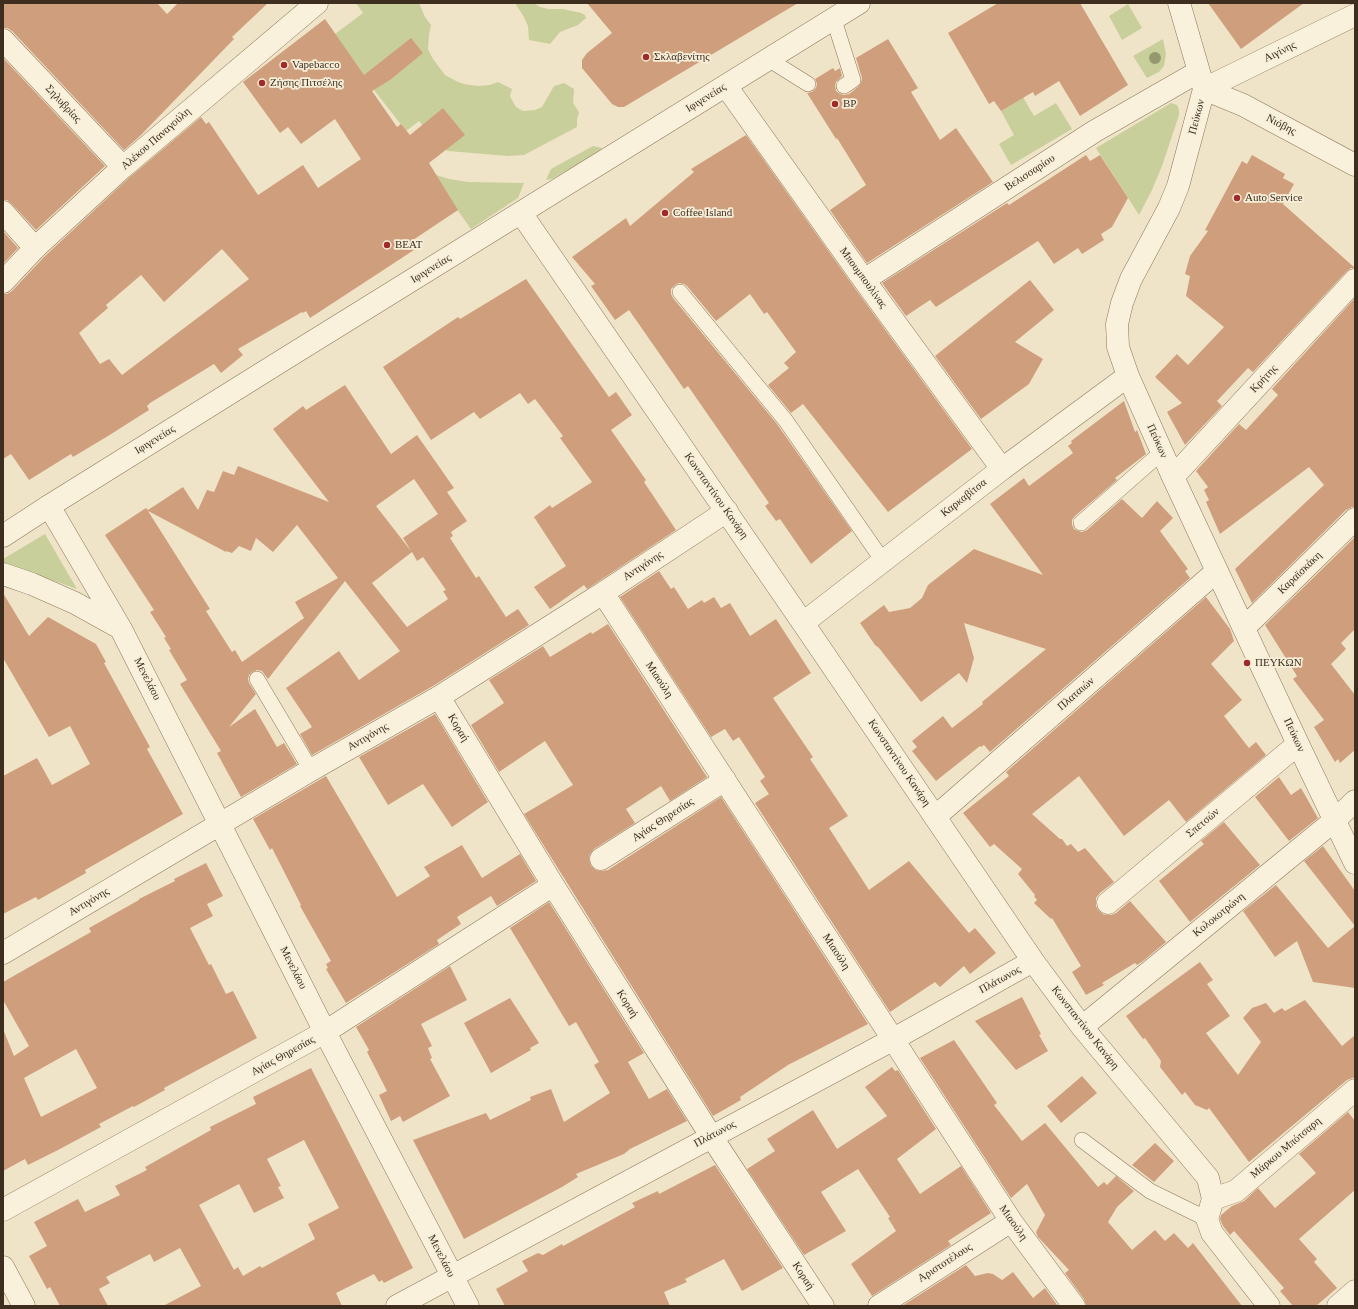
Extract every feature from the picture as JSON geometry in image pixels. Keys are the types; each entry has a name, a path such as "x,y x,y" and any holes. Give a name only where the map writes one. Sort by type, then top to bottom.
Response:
{"street":[{"name":"Αλέκου Παναγούλη","path":"3,282 35,248 122,168 316,3"},
{"name":"Ιφιγενείας","path":"3,536 768,59 834,20 859,3"},
{"path":"1179,3 1201,80"},
{"name":"Αιγίνης","path":"1201,80 1355,15"},
{"name":"Σηλυβρίας","path":"3,40 122,168"},
{"name":"Νιόβης","path":"1201,80 1243,105 1355,165"},
{"name":"Βελισσαρίου","path":"864,280 1095,131 1201,80"},
{"name":"Πεύκων","path":"1201,80 1178,186 1169,208 1131,279 1122,303 1117,324 1118,347 1128,376 1173,477 1355,863"},
{"name":"Μπουμπουλίνας","path":"726,86 864,280 1002,469"},
{"path":"3,212 35,248"},
{"name":"Κωνσταντίνου Κανάρη","path":"521,213 727,511 1033,961 1082,1027 1208,1178 1212,1233 1269,1306"},
{"name":"Κρήτης","path":"1173,477 1355,280"},
{"name":"Καρκαβίτσα","path":"803,623 1002,469 1128,376"},
{"name":"Μενελάου","path":"49,506 121,629 325,1032 468,1306"},
{"name":"Αντιγόνης","path":"3,953 310,770 439,697 727,511"},
{"name":"Καραϊσκάκη","path":"1244,628 1355,519"},
{"name":"Πλαταιών","path":"935,817 1217,571"},
{"path":"3,574 32,584 75,603 121,629"},
{"name":"Μιαούλη","path":"602,593 1011,1221 1074,1306"},
{"name":"Κοραή","path":"439,697 553,885 711,1136 823,1306"},
{"name":"Σπετσών","path":"1108,903 1298,744"},
{"name":"Αγίας Θηρεσίας","path":"601,859 725,780"},
{"name":"Κολοκοτρώνη","path":"1082,1027 1335,820 1355,801"},
{"name":"Αγίας Θηρεσίας","path":"3,1210 325,1032 553,885"},
{"name":"Πλάτωνος","path":"397,1306 892,1040 1033,961"},
{"name":"Μάρκου Μπότσαρη","path":"1210,1209 1236,1192 1355,1090"},
{"name":"Αριστοτέλους","path":"879,1306 1011,1221"},
{"path":"3,1267 24,1306"},
{"path":"1338,1306 1355,1291"}],"lane":[{"path":"834,20 853,80 844,86"},
{"path":"768,59 808,84"},
{"path":"680,292 786,421 883,561"},
{"path":"1081,523 1162,452"},
{"path":"257,679 310,770"},
{"path":"1082,1140 1150,1191 1210,1209"}],"green space":[{"path":"356,3 419,3 425,17 431,25 428,49 433,59 445,75 464,84 478,86 490,85 498,82 512,89 510,96 512,100 516,107 523,111 535,110 542,107 554,86 564,83 574,89 573,103 579,112 577,127 524,155 508,156 448,151 439,147 419,121 406,131 374,90 335,34 363,13"},
{"path":"515,3 534,3 540,7 548,9 563,9 581,13 585,15 586,18 578,25 560,32 550,44 529,40 528,26"},
{"path":"1128,4 1142,28 1122,40 1109,16"},
{"path":"1163,39 1166,54 1164,66 1159,72 1147,78 1133,56"},
{"path":"1023,97 1034,116 1056,103 1072,129 1011,165 999,144 1014,135 1001,111"},
{"path":"1171,103 1177,105 1179,115 1162,166 1139,215 1096,148"},
{"path":"593,146 602,148 598,153 552,179 546,180 551,169"},
{"path":"436,175 468,182 524,183 518,198 471,229"},
{"path":"45,534 77,589 3,563 3,559"}],"building":[{"path":"3,3 157,3 167,14 178,3 268,3 232,37 234,39 139,137 124,150 12,31 7,28 3,28"},
{"name":"Σκλαβενίτης","path":"587,3 798,3 624,107 618,107 612,104 582,68 582,60 587,53 612,33"},
{"path":"998,3 1080,3 1128,85 1080,116 1059,81 1035,96 1033,92 1001,111 994,101 989,104 948,33"},
{"path":"1208,3 1304,3 1241,49"},
{"path":"325,19 364,75 411,38 423,53 390,80 372,91 397,127 401,124 410,135 443,108 465,135 429,163 458,210 413,240 415,243 411,245 414,250 310,318 306,311 303,313 302,312 238,349 243,355 221,373 214,364 150,403 147,406 149,410 108,436 73,457 71,454 29,480 11,454 3,459 3,294 7,294 12,291 44,257 131,176 201,117 206,124 209,122 258,195 303,165 318,188 361,159 335,119 301,144 288,127 280,133 243,82","holes":["222,249 249,279 122,375 109,359 100,364 79,333 108,308 106,305 141,275 164,302"]},
{"path":"888,39 918,88 911,92 940,140 956,128 993,182 867,263 830,210 866,185 807,93 812,92 816,88 817,84 815,79 833,68 835,71 840,68 842,76 836,82 836,91 844,95 849,94 858,87 862,78 856,58"},
{"path":"3,58 105,166 36,230 12,204 7,200 3,200"},
{"path":"746,135 972,449 888,512 803,404 791,413 768,385 789,368 784,363 796,352 767,312 764,314 750,294 716,321 687,286 679,283 675,285 671,289 673,298 777,424 852,531 811,564 780,519 776,521 765,506 769,503 688,386 684,389 629,310 615,320 591,286 595,284 572,257 626,218 630,226 694,172 691,169"},
{"path":"1086,155 1090,161 1100,155 1128,198 1112,227 1101,234 1104,240 1082,254 1078,248 1054,264 1038,241 936,307 930,300 906,316 882,283 1007,203 1009,205"},
{"path":"1252,155 1285,174 1283,178 1294,184 1283,204 1355,268 1351,268 1346,272 1253,372 1248,368 1217,401 1222,406 1185,445 1167,412 1182,403 1155,377 1177,354 1188,365 1224,327 1186,296 1190,276 1185,274 1190,256 1208,231 1205,230 1242,161 1247,164"},
{"path":"3,231 18,248 3,264"},
{"path":"526,279 609,397 616,392 632,415 611,430 646,480 644,482 676,530 587,589 584,585 550,609 534,587 566,566 534,517 550,505 552,508 592,482 560,438 563,436 535,399 528,404 520,393 480,419 474,412 431,440 383,367 458,317 460,319"},
{"path":"1030,280 1054,310 1015,342 1043,359 1029,384 981,419 935,356"},
{"path":"1355,298 1355,507 1346,510 1252,603 1235,569 1324,485 1309,467 1220,534 1206,502 1209,500 1204,490 1208,487 1196,471 1239,424 1246,430 1278,395 1272,389"},
{"path":"345,385 391,454 417,435 454,488 447,492 467,521 451,532 453,536 450,538 476,578 479,576 506,617 518,609 529,625 433,686 312,755 300,734 312,727 286,688 339,651 359,680 400,651 345,581 268,679 262,671 257,670 249,675 249,683 256,694 229,727 255,709 277,747 284,743 297,764 241,797 217,753 221,751 180,684 187,680 169,650 171,649 164,638 166,637 150,612 154,610 105,535 146,508 148,510 183,487 198,510 207,490 214,492 223,471 234,475 238,466 329,502 273,429 303,406 306,410","holes":["414,479 438,514 403,538 411,551 376,506","148,511 226,552 232,553 239,546 251,551 256,538 273,552 297,525 338,578 295,602 304,618 242,662 235,650 232,652 206,611 210,609","412,552 417,561 423,557 446,590 443,591 448,599 407,627 372,583"]},
{"path":"1124,401 1135,432 1137,430 1146,454 1115,478 1117,480 1075,516 1072,520 1072,525 1074,529 1078,531 1082,532 1087,530 1122,499 1142,518 1157,501 1173,518 1160,531 1188,569 1185,571 1190,578 990,752 984,745 981,747 980,746 936,781 912,751 917,747 912,741 943,716 952,728 983,704 982,702 1046,649 964,623 974,658 967,683 959,673 921,702 879,648 875,645 860,623 884,605 889,612 910,608 922,598 928,585 974,549 1043,575 990,504 1024,478 1029,486 1073,453 1068,446 1072,443 1071,441"},
{"path":"1355,537 1355,629 1341,643 1346,649 1331,664 1355,695 1355,750 1340,763 1338,759 1335,762 1314,727 1324,720 1293,679 1297,676 1265,625"},
{"path":"659,571 671,589 674,587 688,609 702,600 704,603 714,597 721,608 730,603 750,636 776,619 811,673 773,698 813,757 810,759 848,816 829,828 869,890 909,861 969,933 975,928 996,953 970,974 964,966 940,987 935,982 890,1012 755,803 769,794 760,781 765,777 739,737 733,741 725,729 711,737 620,597"},
{"path":"3,593 29,636 48,617 96,644 106,662 104,663 150,747 147,749 183,814 85,870 86,873 38,900 36,897 3,914 3,776 37,758 52,785 90,764 70,726 49,737 3,658"},
{"path":"1206,597 1230,629 1234,641 1211,664 1242,700 1224,716 1249,748 1256,742 1266,755 1186,822 1169,800 1124,836 1079,776 1032,814 1060,839 1062,839 1067,846 1071,844 1078,852 1085,848 1114,882 1096,898 1096,906 1099,911 1104,915 1111,915 1116,913 1130,901 1166,942 1137,965 1135,963 1102,983 1104,985 1086,995 1072,972 1081,966 1052,918 1051,919 1034,903 1037,900 1034,896 1035,895 1018,874 1022,869 994,844 990,847 963,813 1009,776 1006,772"},
{"path":"608,624 707,777 670,801 661,786 626,809 635,823 594,849 590,854 589,859 591,866 596,870 608,870 721,797 868,1024 788,1065 740,1097 741,1100 713,1116 524,814 573,785 545,741 499,772 471,725 504,703 489,680 543,646 550,657 591,632 592,634"},
{"path":"435,714 488,802 452,827 423,784 388,805 359,757"},
{"path":"326,776 397,897 430,876 424,867 462,845 482,878 520,854 536,881 497,906 491,896 457,917 461,924 437,940 439,944 346,1003 326,969 328,968 326,964 331,961 300,906 301,905 272,848 270,850 253,819"},
{"path":"1279,777 1291,795 1301,788 1318,818 1289,841 1255,797"},
{"path":"1224,822 1260,865 1190,922 1159,881 1204,844 1201,841"},
{"path":"1323,846 1355,891 1355,926 1304,861"},
{"path":"206,863 223,896 207,904 213,916 190,928 226,994 233,991 257,1038 164,1088 165,1090 134,1107 133,1106 99,1124 101,1127 58,1150 28,1165 25,1159 3,1171 3,1029 14,1056 29,1046 3,1000 3,982 91,932 89,928 139,899 175,881 174,879","holes":["76,1049 97,1088 41,1117 24,1078"]},
{"path":"1276,885 1328,948 1355,926 1355,988 1313,982 1297,941 1275,957 1243,911"},
{"path":"549,902 644,1053 628,1062 649,1099 667,1089 687,1121 630,1149 624,1154 576,1174 578,1177 562,1187 464,1239 413,1140 486,1113 490,1120 531,1100 530,1097 551,1089 564,1122 610,1093 594,1065 599,1062 576,1022 569,1026 510,928"},
{"path":"1200,962 1213,980 1207,984 1230,1016 1206,1033 1238,1075 1261,1042 1243,1018 1252,1008 1266,1003 1274,1013 1282,1008 1285,1011 1305,1000 1342,1046 1355,1035 1355,1077 1347,1080 1249,1162 1209,1108 1207,1110 1195,1105 1185,1092 1182,1095 1160,1067 1161,1061 1145,1038 1143,1039 1126,1016"},
{"path":"450,966 467,1000 421,1024 432,1046 428,1048 432,1058 430,1059 450,1096 403,1122 400,1116 391,1121 379,1095 387,1091 367,1052 369,1050 356,1027"},
{"path":"1022,997 1048,1051 1016,1070 975,1021"},
{"path":"510,998 539,1043 530,1048 531,1050 491,1073 464,1023"},
{"path":"954,1040 997,1103 994,1105 1022,1141 1045,1123 1098,1187 1104,1182 1107,1185 1116,1176 1134,1191 1117,1207 1108,1222 1132,1250 1155,1230 1165,1241 1174,1233 1188,1248 1193,1243 1242,1306 1086,1306 1084,1299 1065,1273 1069,1270 1038,1237 1036,1232 1045,1215 1027,1184 1011,1198 920,1058"},
{"path":"892,1067 895,1071 898,1070 936,1129 897,1159 920,1194 961,1166 991,1213 948,1241 951,1245 872,1296 851,1264 896,1231 888,1218 890,1217 858,1169 821,1192 846,1231 804,1255 747,1169 775,1151 767,1139 813,1110 837,1149 887,1116 865,1087"},
{"path":"311,1068 413,1268 384,1283 382,1280 379,1282 374,1274 336,1293 342,1306 163,1306 201,1286 180,1248 154,1262 150,1254 106,1277 110,1283 99,1289 108,1306 60,1306 50,1287 47,1289 29,1256 47,1246 34,1222 78,1199 85,1212 120,1195 115,1186 147,1170 145,1167 211,1130 210,1127 256,1104 253,1097","holes":["304,1140 339,1208 308,1224 315,1239 262,1268 260,1266 243,1276 238,1267 234,1270 199,1205 239,1184 254,1213 284,1198 278,1187 281,1186 267,1159"]},
{"path":"1082,1076 1097,1093 1061,1123 1047,1106"},
{"path":"1348,1112 1355,1121 1355,1190 1299,1239 1317,1259 1314,1262 1337,1288 1316,1306 1293,1306 1280,1291 1284,1288 1234,1231 1230,1235 1223,1226 1220,1219 1221,1215 1232,1206 1244,1201 1258,1188 1275,1208 1316,1173 1299,1154"},
{"path":"1155,1143 1174,1161 1154,1182 1132,1165"},
{"path":"715,1165 783,1268 742,1291 724,1259 685,1279 687,1282 664,1292 670,1306 505,1306 496,1289 528,1271 522,1261 538,1253 543,1255 562,1244 563,1246 635,1207 632,1203 658,1191 659,1194"},
{"path":"966,1265 975,1276 988,1273 993,1274 1002,1280 1013,1272 1033,1298 1045,1288 1058,1306 902,1306"}],"place":[{"name":"Σκλαβενίτης","path":"646,57"},
{"name":"Vapebacco","path":"284,65"},
{"name":"Ζήσης Πιτσέλης","path":"262,83"},
{"name":"BP","path":"835,104"},
{"name":"Auto Service","path":"1237,198"},
{"name":"Coffee Island","path":"665,213"},
{"name":"ΒΕΑΤ","path":"387,245"},
{"name":"ΠΕΥΚΩΝ","path":"1247,663"}]}
